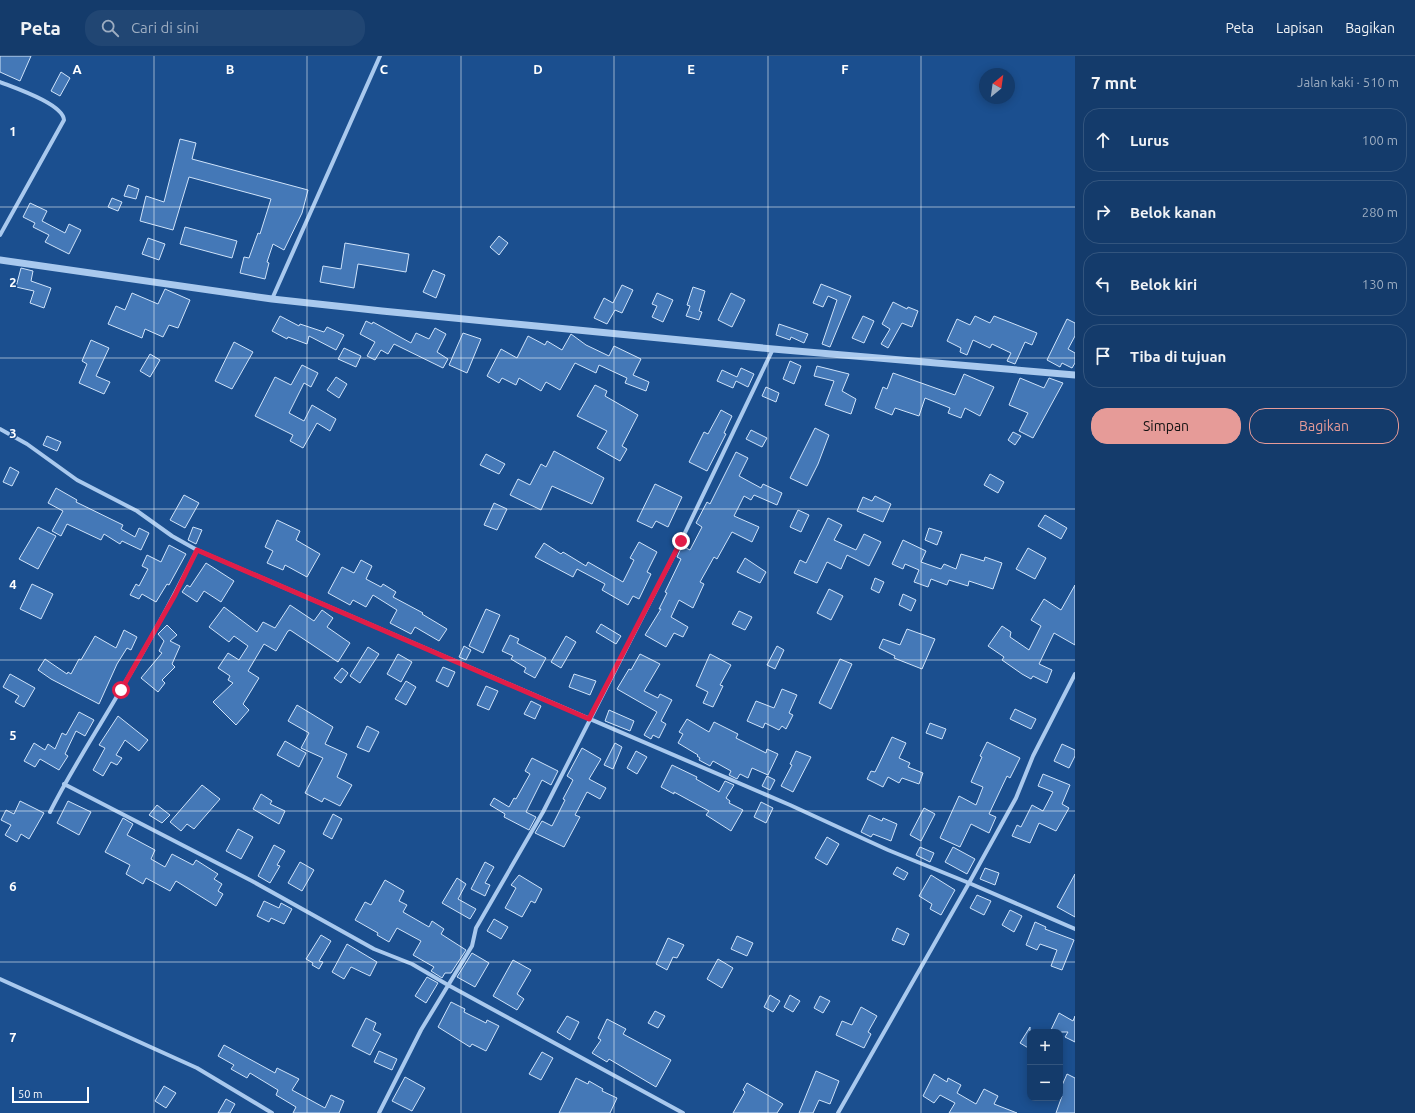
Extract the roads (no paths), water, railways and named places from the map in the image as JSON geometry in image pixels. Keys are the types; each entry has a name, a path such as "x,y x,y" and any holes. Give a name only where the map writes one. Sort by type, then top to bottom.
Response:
{"street":[{"path":"272,299 380,56"},
{"path":"0,82 56,107 64,115 64,120 0,235"},
{"path":"0,260 272,299 773,349 1075,375"},
{"path":"379,1113 421,1030 472,946 476,928 543,812 589,719 681,541 773,349"},
{"path":"0,429 27,444 77,480 137,511 172,536 197,550 790,805 888,850 1075,929"},
{"path":"50,812 64,784 129,677 175,595 197,550"},
{"path":"838,1113 1016,798 1033,756 1075,674"},
{"path":"64,784 252,881 374,949 412,964 684,1113"},
{"path":"0,979 197,1068 272,1113"}]}
